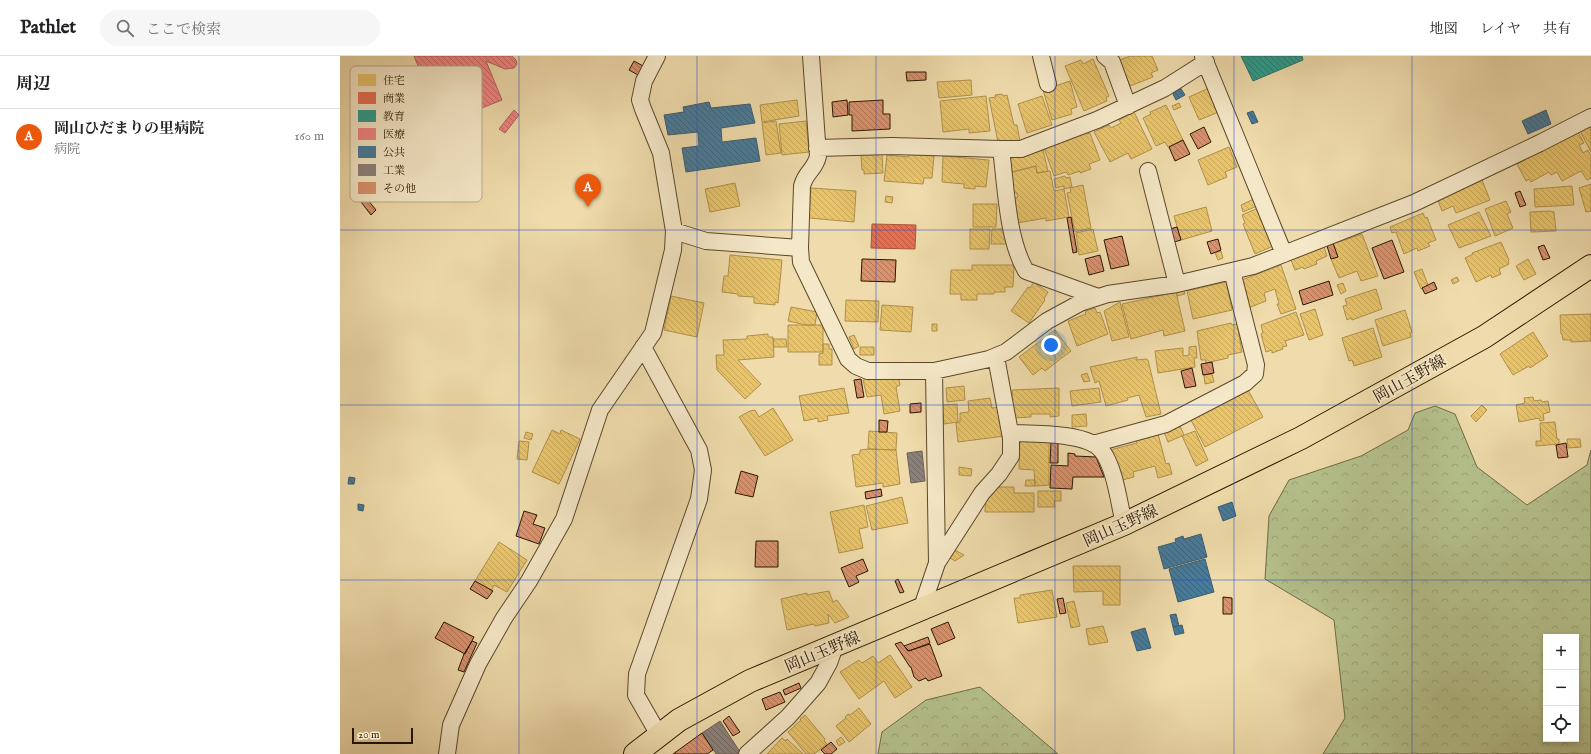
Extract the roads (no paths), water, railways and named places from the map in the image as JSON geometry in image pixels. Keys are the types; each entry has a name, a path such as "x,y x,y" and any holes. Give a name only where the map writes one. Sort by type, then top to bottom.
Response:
{"main road":[{"name":"岡山玉野線","path":"635,754 679,720 744,684 1124,524 1301,438 1484,336 1591,266"}],"street":[{"path":"447,754 451,725 478,664 504,618 529,581 564,520 600,410 653,333 673,250 674,231 661,153 640,100 644,81 657,56"},
{"path":"811,56 817,148 816,164 804,177 802,186 800,248 802,262 848,359 856,366 868,370 934,371 996,357 1006,352 1047,321 1080,302 1108,294 1177,284 1253,266 1414,203 1591,117"},
{"path":"1041,56 1048,84"},
{"path":"1105,56 1112,62 1128,106"},
{"path":"817,148 892,146 1021,149 1097,120 1165,88 1205,59 1284,254"},
{"path":"1002,149 1011,228 1018,259 1026,271 1098,297"},
{"path":"1148,171 1177,284"},
{"path":"674,231 706,241 800,248"},
{"path":"1093,444 1166,424 1245,383 1255,374 1256,365 1232,271"},
{"path":"643,347 699,450 703,470 698,499 637,674 636,695 659,736"},
{"path":"921,610 936,563 982,493 999,474 1011,456 1010,433 996,357"},
{"path":"934,371 936,563"},
{"path":"1010,433 1057,434 1086,441 1102,450 1112,473 1124,524"},
{"path":"748,754 788,718 818,683 829,663 835,646"}],"place":[{"name":"岡山ひだまりの里病院","path":"588,207"}]}
